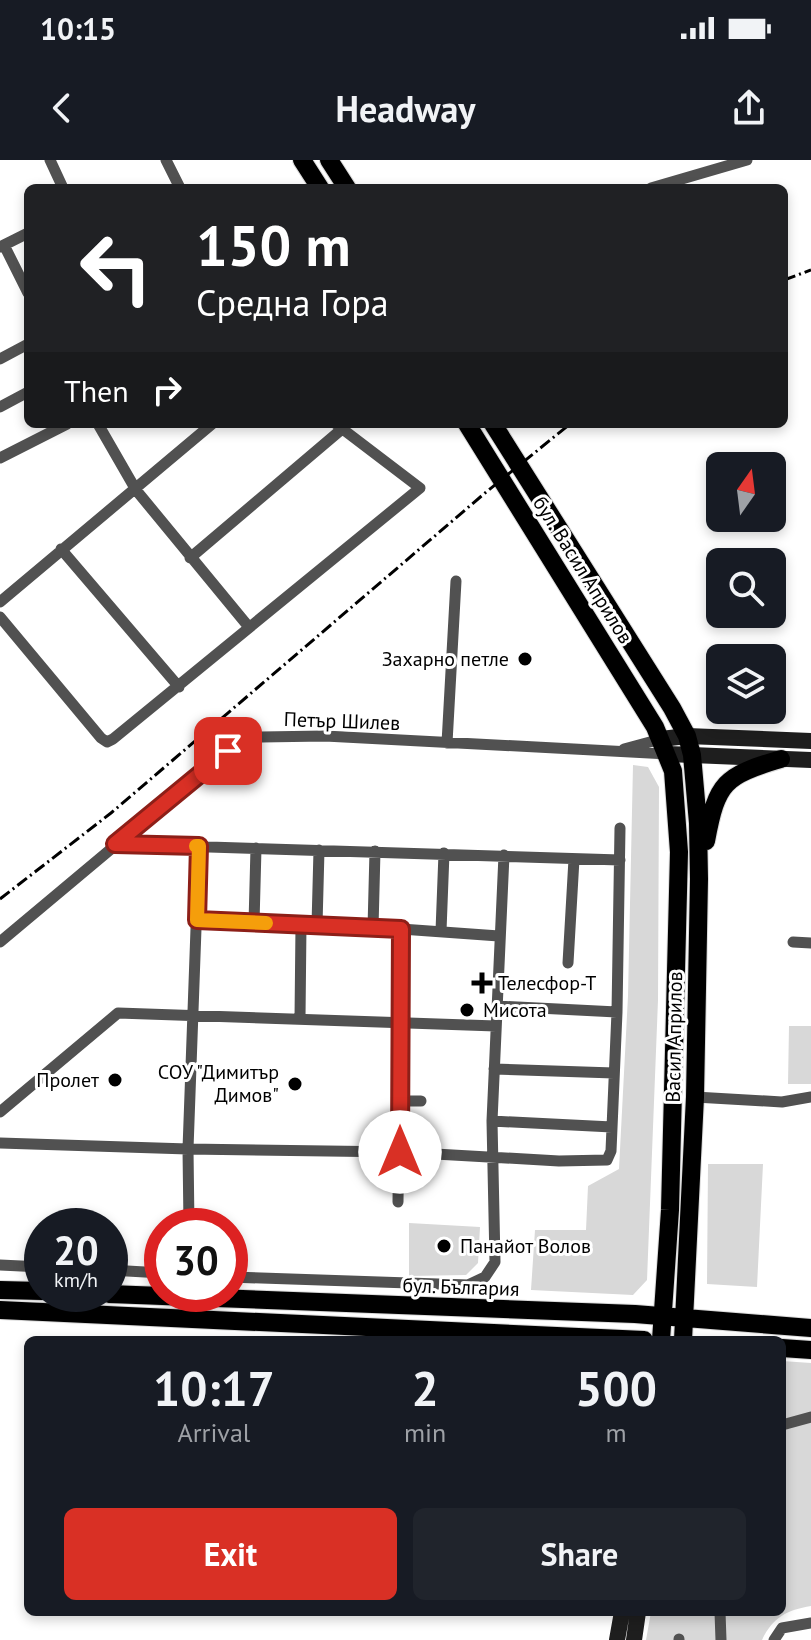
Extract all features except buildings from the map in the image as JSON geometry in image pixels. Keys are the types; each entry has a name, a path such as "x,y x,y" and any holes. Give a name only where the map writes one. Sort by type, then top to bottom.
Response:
{"main road":[{"path":"302,160 317,184"},
{"path":"329,160 344,184"},
{"name":"бул. Васил Априлов","path":"469,428 664,747"},
{"name":"бул. Васил Априлов","path":"495,428 687,736"},
{"path":"664,747 687,736 811,741"},
{"name":"Васил Априлов","path":"683,1336 695,1097 699,879 698,823 692,755 687,736"},
{"path":"664,747 692,755 811,760"},
{"name":"Васил Априлов","path":"661,1336 670,1210 679,852 673,771 664,747"},
{"path":"699,879 711,816 719,792 737,774 781,759"},
{"path":"0,1290 24,1291"},
{"name":"бул. България","path":"248,1299 663,1316 811,1328"},
{"path":"0,1310 553,1336"},
{"path":"165,1312 165,1319"},
{"path":"786,1348 811,1350"},
{"path":"617,1640 621,1616"},
{"path":"634,1640 637,1616"}],"street":[{"path":"50,160 61,184"},
{"path":"166,160 178,184"},
{"path":"665,184 747,160"},
{"path":"24,235 2,246 24,285"},
{"path":"0,359 24,346"},
{"path":"0,407 24,394"},
{"path":"0,458 59,428"},
{"path":"100,428 136,490 248,626"},
{"path":"0,602 207,428"},
{"path":"190,558 337,428"},
{"path":"0,617 107,742 179,687 248,626 420,488 342,428"},
{"path":"61,549 179,687"},
{"path":"447,743 456,581"},
{"name":"Петър Шилев","path":"0,942 228,751 261,737 325,736 612,752 664,747"},
{"path":"0,1143 607,1160 611,1151 617,1012 620,828"},
{"path":"115,844 620,860"},
{"path":"189,1208 188,1149 199,846"},
{"path":"254,923 256,848"},
{"path":"317,925 319,850"},
{"path":"373,928 375,851"},
{"path":"441,931 444,853"},
{"path":"493,1158 504,855"},
{"path":"568,963 574,859"},
{"path":"197,920 499,936"},
{"path":"300,1018 301,925"},
{"path":"398,1202 401,929"},
{"path":"793,942 811,943"},
{"path":"497,1006 617,1012"},
{"path":"0,1112 118,1013 496,1026"},
{"path":"494,1069 614,1073"},
{"path":"695,1097 782,1102 811,1097"},
{"path":"400,1101 421,1101"},
{"path":"492,1121 612,1127"},
{"name":"бул. България","path":"248,1278 468,1285 485,1277 495,1262 493,1158"},
{"path":"0,1265 24,1266"},
{"path":"786,1424 811,1417"},
{"path":"720,1616 721,1640"},
{"path":"774,1640 782,1628 811,1623"}],"shaded area":[{"path":"633,765 648,767 659,787 658,1000 647,1280 633,1295 531,1290 535,1230 586,1230 588,1186 619,1169 628,996"},
{"path":"789,1026 811,1026 811,1084 788,1084"},
{"path":"708,1164 763,1164 757,1287 707,1284"},
{"path":"409,1223 480,1227 478,1263 466,1275 409,1276"},
{"path":"786,1361 811,1363 811,1606 786,1614"},
{"path":"650,1616 782,1616 762,1640 646,1640"}],"railway":[{"path":"788,279 811,270"},
{"path":"0,899 111,813 565,428"}],"slow traffic":[{"path":"196,846 199,846 197,920 266,923"}],"place":[{"name":"Захарно петле","path":"525,659"},
{"name":"Телесфор-Т","path":"482,983"},
{"name":"Мисота","path":"467,1010"},
{"name":"Пролет","path":"115,1080"},
{"name":"СОУ \"Димитър Димов\"","path":"295,1084"},
{"name":"Панайот Волов","path":"444,1246"}],"route":[{"path":"228,751 115,844 199,846 197,920 401,929 400,1152"}]}
